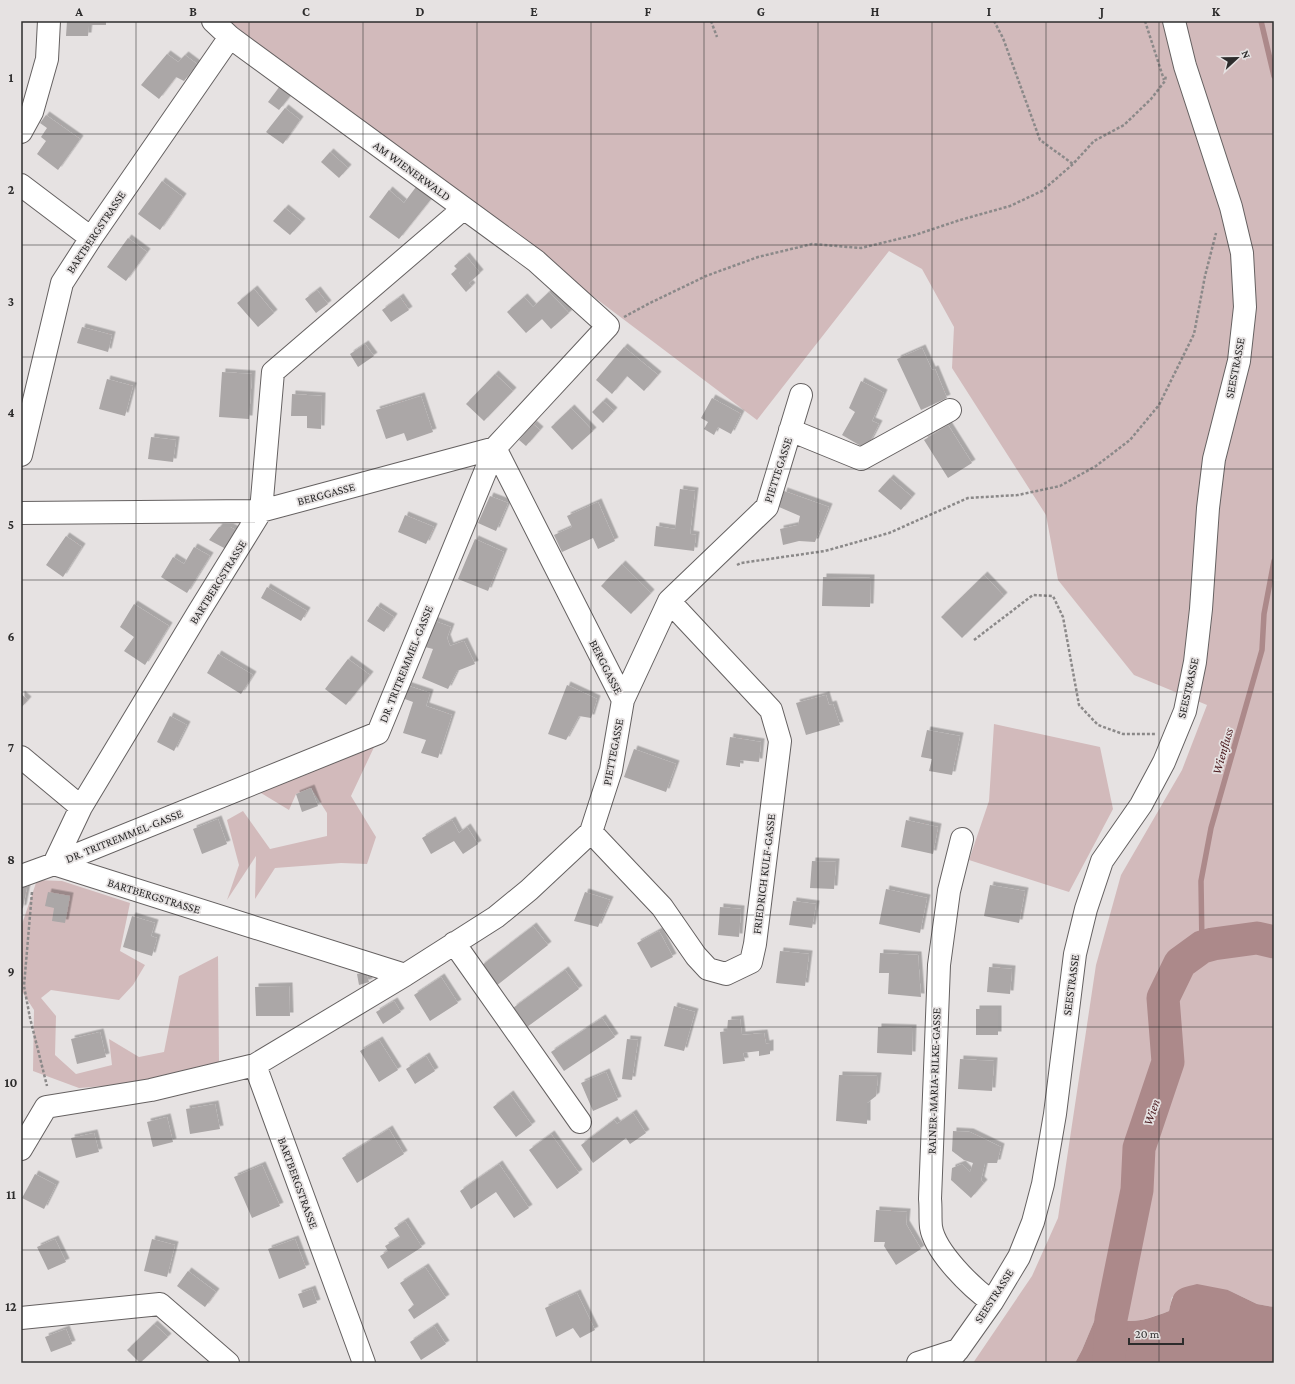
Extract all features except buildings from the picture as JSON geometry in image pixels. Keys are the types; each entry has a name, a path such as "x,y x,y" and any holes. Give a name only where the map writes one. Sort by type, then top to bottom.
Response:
{"street":[{"path":"21,132 32,112 47,59 49,21"},
{"name":"AM WIENERWALD","path":"213,21 230,37 536,261 608,326"},
{"name":"SEESTRASSE","path":"953,1357 992,1302 1019,1257 1033,1222 1043,1184 1055,1114 1075,954 1086,909 1102,861 1141,805 1164,762 1185,711 1195,662 1201,609 1208,508 1214,459 1239,361 1245,307 1242,253 1231,207 1186,66 1174,21"},
{"name":"BARTBERGSTRASSE","path":"21,455 62,283 91,238 230,37"},
{"path":"21,185 91,238"},
{"path":"21,513 261,511 273,372 463,208"},
{"name":"DR. TRITREMMEL-GASSE","path":"27,874 378,733 494,448 608,326"},
{"name":"PIETTEGASSE","path":"405,975 496,917 529,890 591,832 612,770 622,700 669,601 767,507 801,396"},
{"path":"790,430 861,459 950,410"},
{"name":"BERGGASSE","path":"261,511 494,448 622,700"},
{"name":"BARTBERGSTRASSE","path":"261,511 81,807 54,864 405,975"},
{"name":"FRIEDRICH KULF-GASSE","path":"591,832 662,907 696,956 708,969 726,974 751,962 755,944 780,741 771,710 669,601"},
{"path":"21,757 81,807"},
{"name":"RAINER-MARIA-RILKE-GASSE","path":"962,839 949,891 939,965 930,1199 931,1227 934,1238 946,1258 981,1294 992,1302"},
{"path":"454,943 580,1122"},
{"path":"21,1150 46,1107 151,1090 255,1065 405,975"},
{"name":"BARTBERGSTRASSE","path":"255,1065 364,1363"},
{"path":"21,1318 160,1304 228,1363"},
{"path":"918,1363 953,1357"}],"path":[{"path":"711,21 717,37"},
{"path":"994,21 1003,38 1040,140 1073,164"},
{"path":"1145,21 1165,81"},
{"path":"608,326 650,303 706,276 758,256 812,244 862,248 1010,206 1042,191 1073,164 1094,141 1124,125 1151,99 1165,81 1167,74"},
{"path":"734,566 741,563 825,551 889,533 968,498 1018,496 1060,486 1096,466 1130,440 1159,405 1194,334 1205,276 1217,230"},
{"path":"974,640 1033,595 1053,596 1063,617 1079,705 1098,725 1123,734 1175,734"},
{"path":"27,874 24,986 30,1018 48,1086 46,1107"}],"shaded area":[{"path":"228,21 1274,21 1274,1307 1257,1304 1228,1290 1172,1297 1169,1311 1141,1320 1125,1321 1098,1312 1075,1363 973,1363 1032,1276 1058,1218 1096,965 1121,875 1182,770 1207,705 1134,675 1058,580 1046,515 952,368 954,327 922,269 889,251 757,420"},
{"path":"994,724 1100,747 1113,809 1069,892 969,860 989,801"},
{"path":"376,743 351,796 376,837 367,864 341,863 275,868 255,899 256,856 227,900 239,865 227,820 243,811 270,849 327,836 327,813 311,788 296,794 289,810 261,793"},
{"path":"37,880 62,881 130,903 120,951 145,965 133,985 119,1000 51,990 41,998 56,1016 55,1055 76,1074 112,1065 109,1039 139,1057 164,1052 179,976 218,956 219,1063 130,1084 79,1088 33,1071 34,1010 21,990 21,927"},
{"path":"1197,1284 1228,1290 1257,1304 1274,1307 1274,1363 1075,1363 1098,1312 1125,1321 1150,1318 1169,1311 1177,1291 1184,1287"}],"waterway":[{"name":"Wienfluss","path":"1261,21 1274,76"},
{"name":"Wienfluss","path":"1202,947 1201,881 1211,828 1262,650 1264,614 1274,561"},
{"name":"Wien","path":"1109,1363 1111,1319 1137,1190 1139,1148 1168,1062 1163,998 1180,963 1202,947 1257,938 1274,942"}]}
